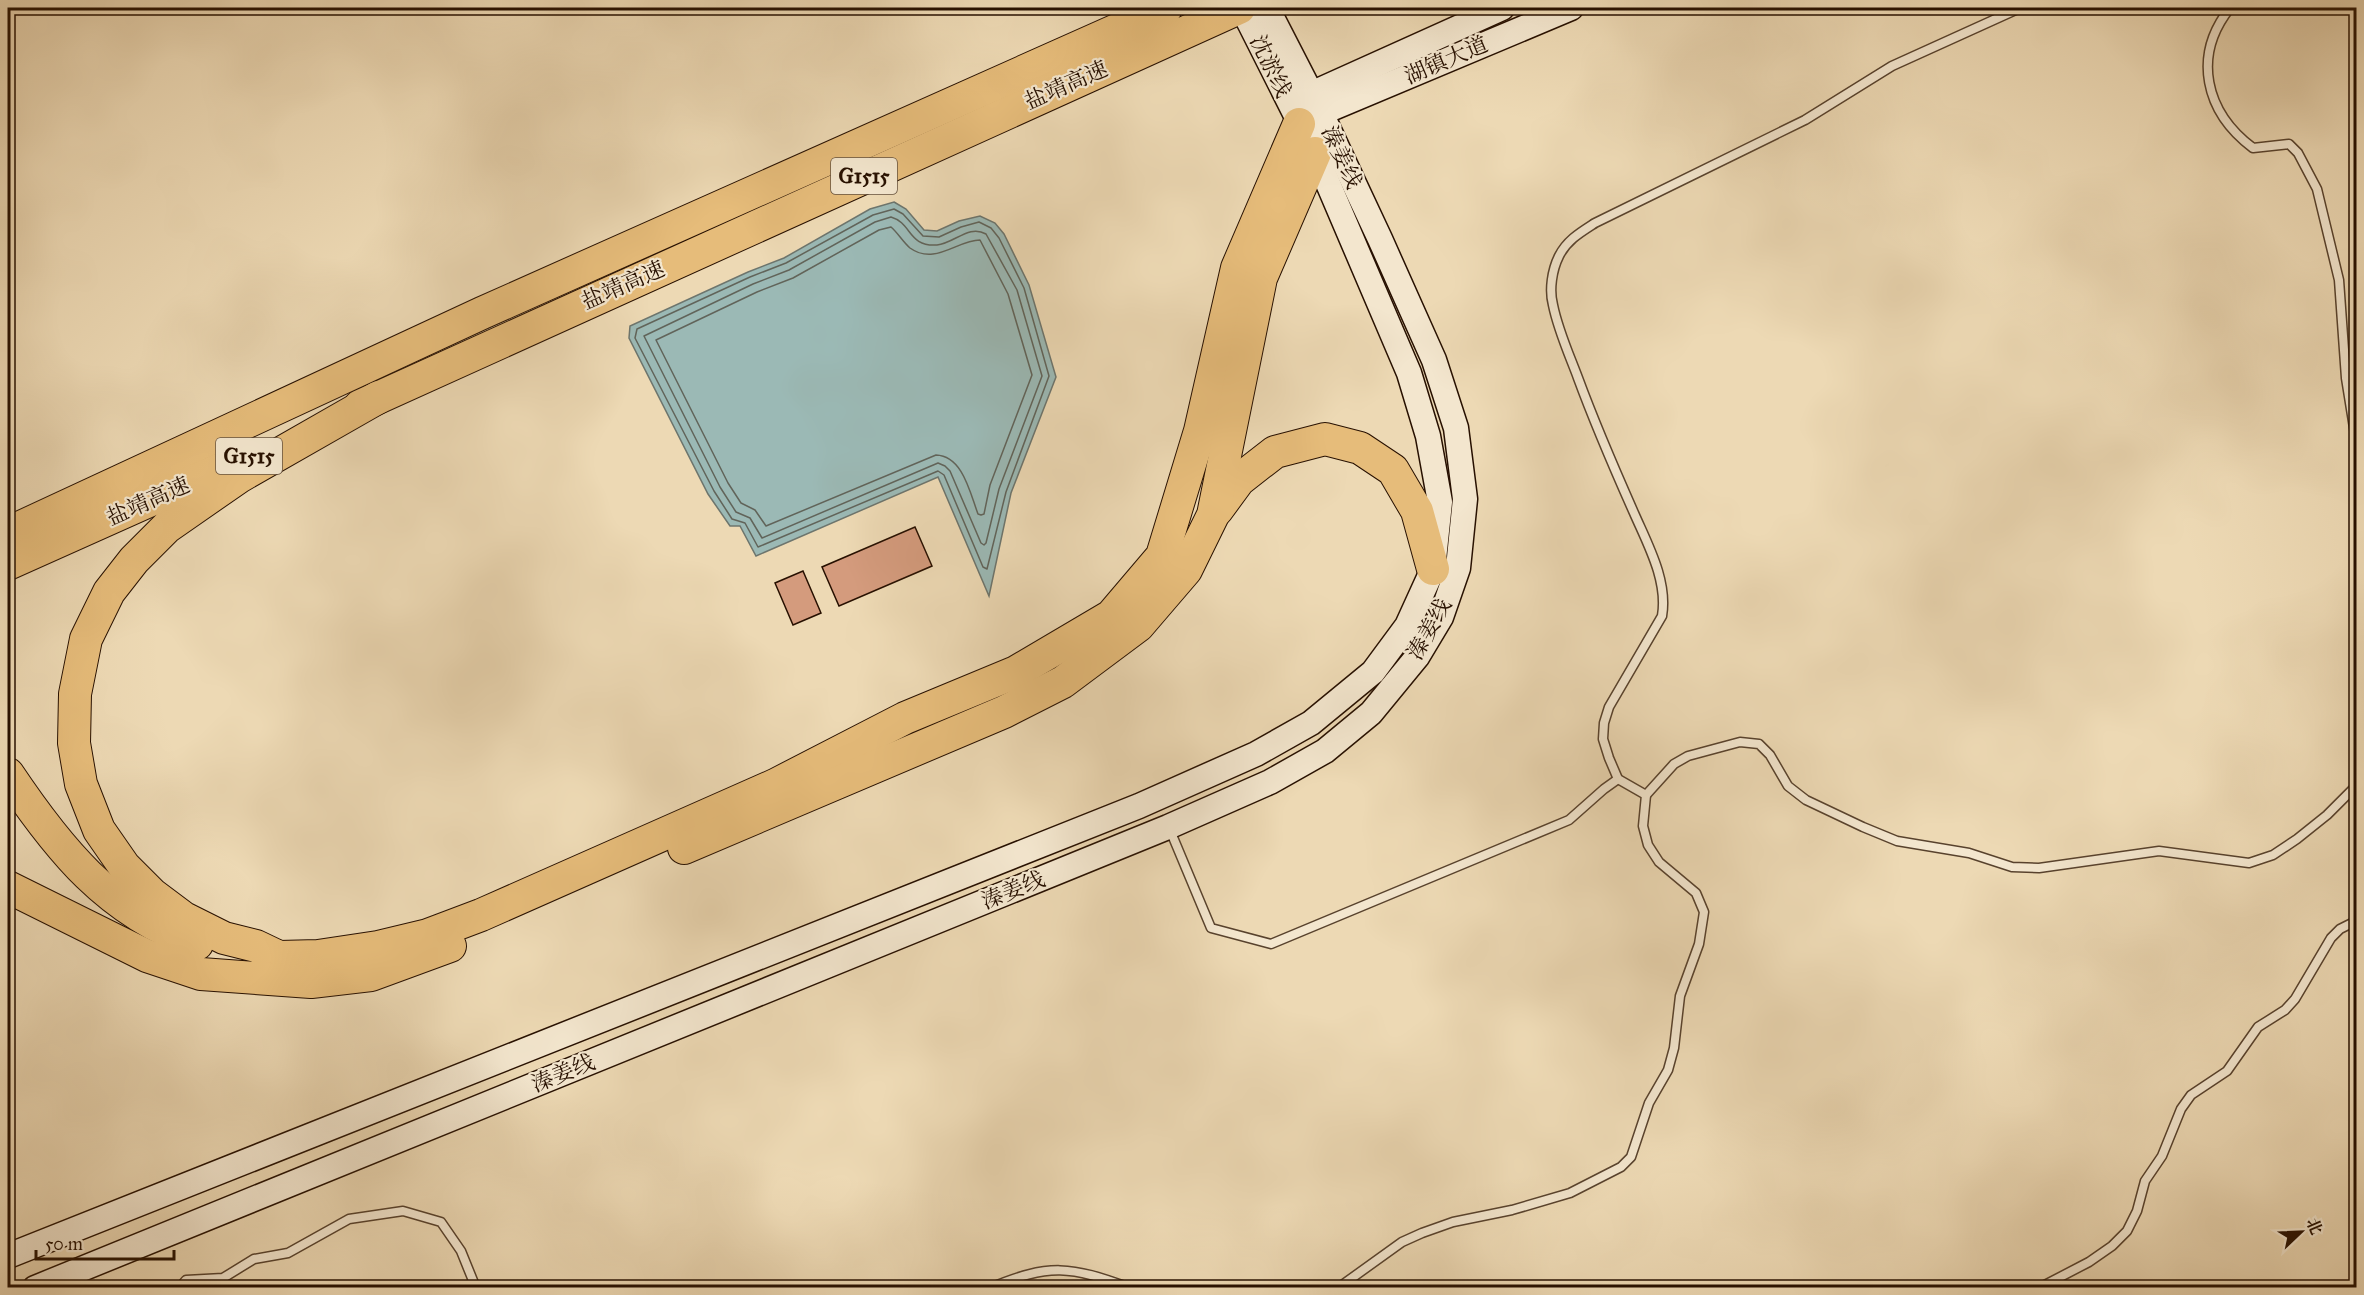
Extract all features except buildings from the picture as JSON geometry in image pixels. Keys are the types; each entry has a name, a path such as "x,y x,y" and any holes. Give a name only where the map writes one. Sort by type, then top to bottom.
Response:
{"highway":[{"name":"盐靖高速","path":"14,529 482,313 1166,8"},
{"name":"盐靖高速","path":"8,564 1241,8"},
{"path":"8,806 115,900 149,922 183,939 216,951 256,960 318,956 428,935 481,915 775,785 906,718 1016,672 1111,616 1162,556 1200,431 1236,268 1310,110"},
{"path":"1213,515 1262,278 1315,153"},
{"path":"279,957 256,946 224,938 184,918 152,894 124,866 99,830 81,784 74,743 75,694 86,639 109,592 142,552 167,527 239,477 379,397"},
{"path":"8,887 147,956 201,974 311,982 372,975 431,954 1004,712 1063,682 1138,626 1186,570 1213,515 1239,480 1275,452 1325,439 1360,448 1393,470 1417,511 1433,569"},
{"path":"8,774 34,829 84,897 118,922 159,943 241,978"}],"main road":[{"name":"沈淤线","path":"1241,8 1310,110"},
{"name":"沈淤线","path":"1267,8 1310,110"},
{"name":"湖镇大道","path":"1310,110 1502,8"},
{"name":"湖镇大道","path":"1310,110 1571,8"},
{"name":"溱姜线","path":"8,1256 1128,811 1257,754 1311,723 1373,672 1407,626 1433,569 1440,502 1428,436 1409,373 1359,251 1315,153 1310,110"},
{"name":"溱姜线","path":"34,1287 1168,826 1288,771 1324,751 1371,713 1418,657 1441,617 1458,568 1465,499 1456,428 1434,360 1380,238 1310,110"}],"lane":[{"path":"1646,795 1618,779 1603,739 1604,723 1609,707 1662,616 1665,600 1662,585 1644,536 1603,442 1562,338 1552,303 1552,278 1559,255 1572,238 1595,223 1805,120 1892,66 2020,8"},
{"path":"2230,8 2220,21 2210,43 2208,72 2212,92 2221,115 2237,135 2253,148 2289,144 2298,153 2317,189 2339,280 2346,378 2356,440"},
{"path":"2356,595 2356,604"},
{"path":"1338,1287 1402,1242 1422,1233 1453,1222 1512,1210 1570,1193 1621,1167 1632,1157 1648,1103 1668,1070 1674,1048 1680,996 1699,945 1704,912 1696,893 1660,863 1648,845 1643,826 1646,795 1674,764 1688,756 1740,742 1759,744 1770,755 1788,786 1806,800 1897,841 1969,853 2012,867 2039,868 2159,851 2249,863 2273,855 2297,839 2327,815 2356,786"},
{"path":"1168,826 1211,928 1270,945 1569,820 1618,779"},
{"path":"2039,1287 2089,1262 2127,1232 2137,1211 2145,1181 2162,1156 2181,1109 2192,1095 2227,1071 2258,1027 2285,1010 2295,999 2331,938 2340,929 2356,921"},
{"path":"179,1287 186,1280 223,1278 254,1259 288,1253 349,1219 403,1212 441,1222 461,1251 476,1287"},
{"path":"990,1287 1039,1270 1063,1269 1130,1287"}],"water":[{"path":"894,202 906,209 924,230 937,231 959,221 980,216 995,223 1004,234 1029,285 1056,377 1011,493 989,596 938,477 756,556 740,526 730,526 708,494 629,338 630,326 784,258 870,209"}]}
